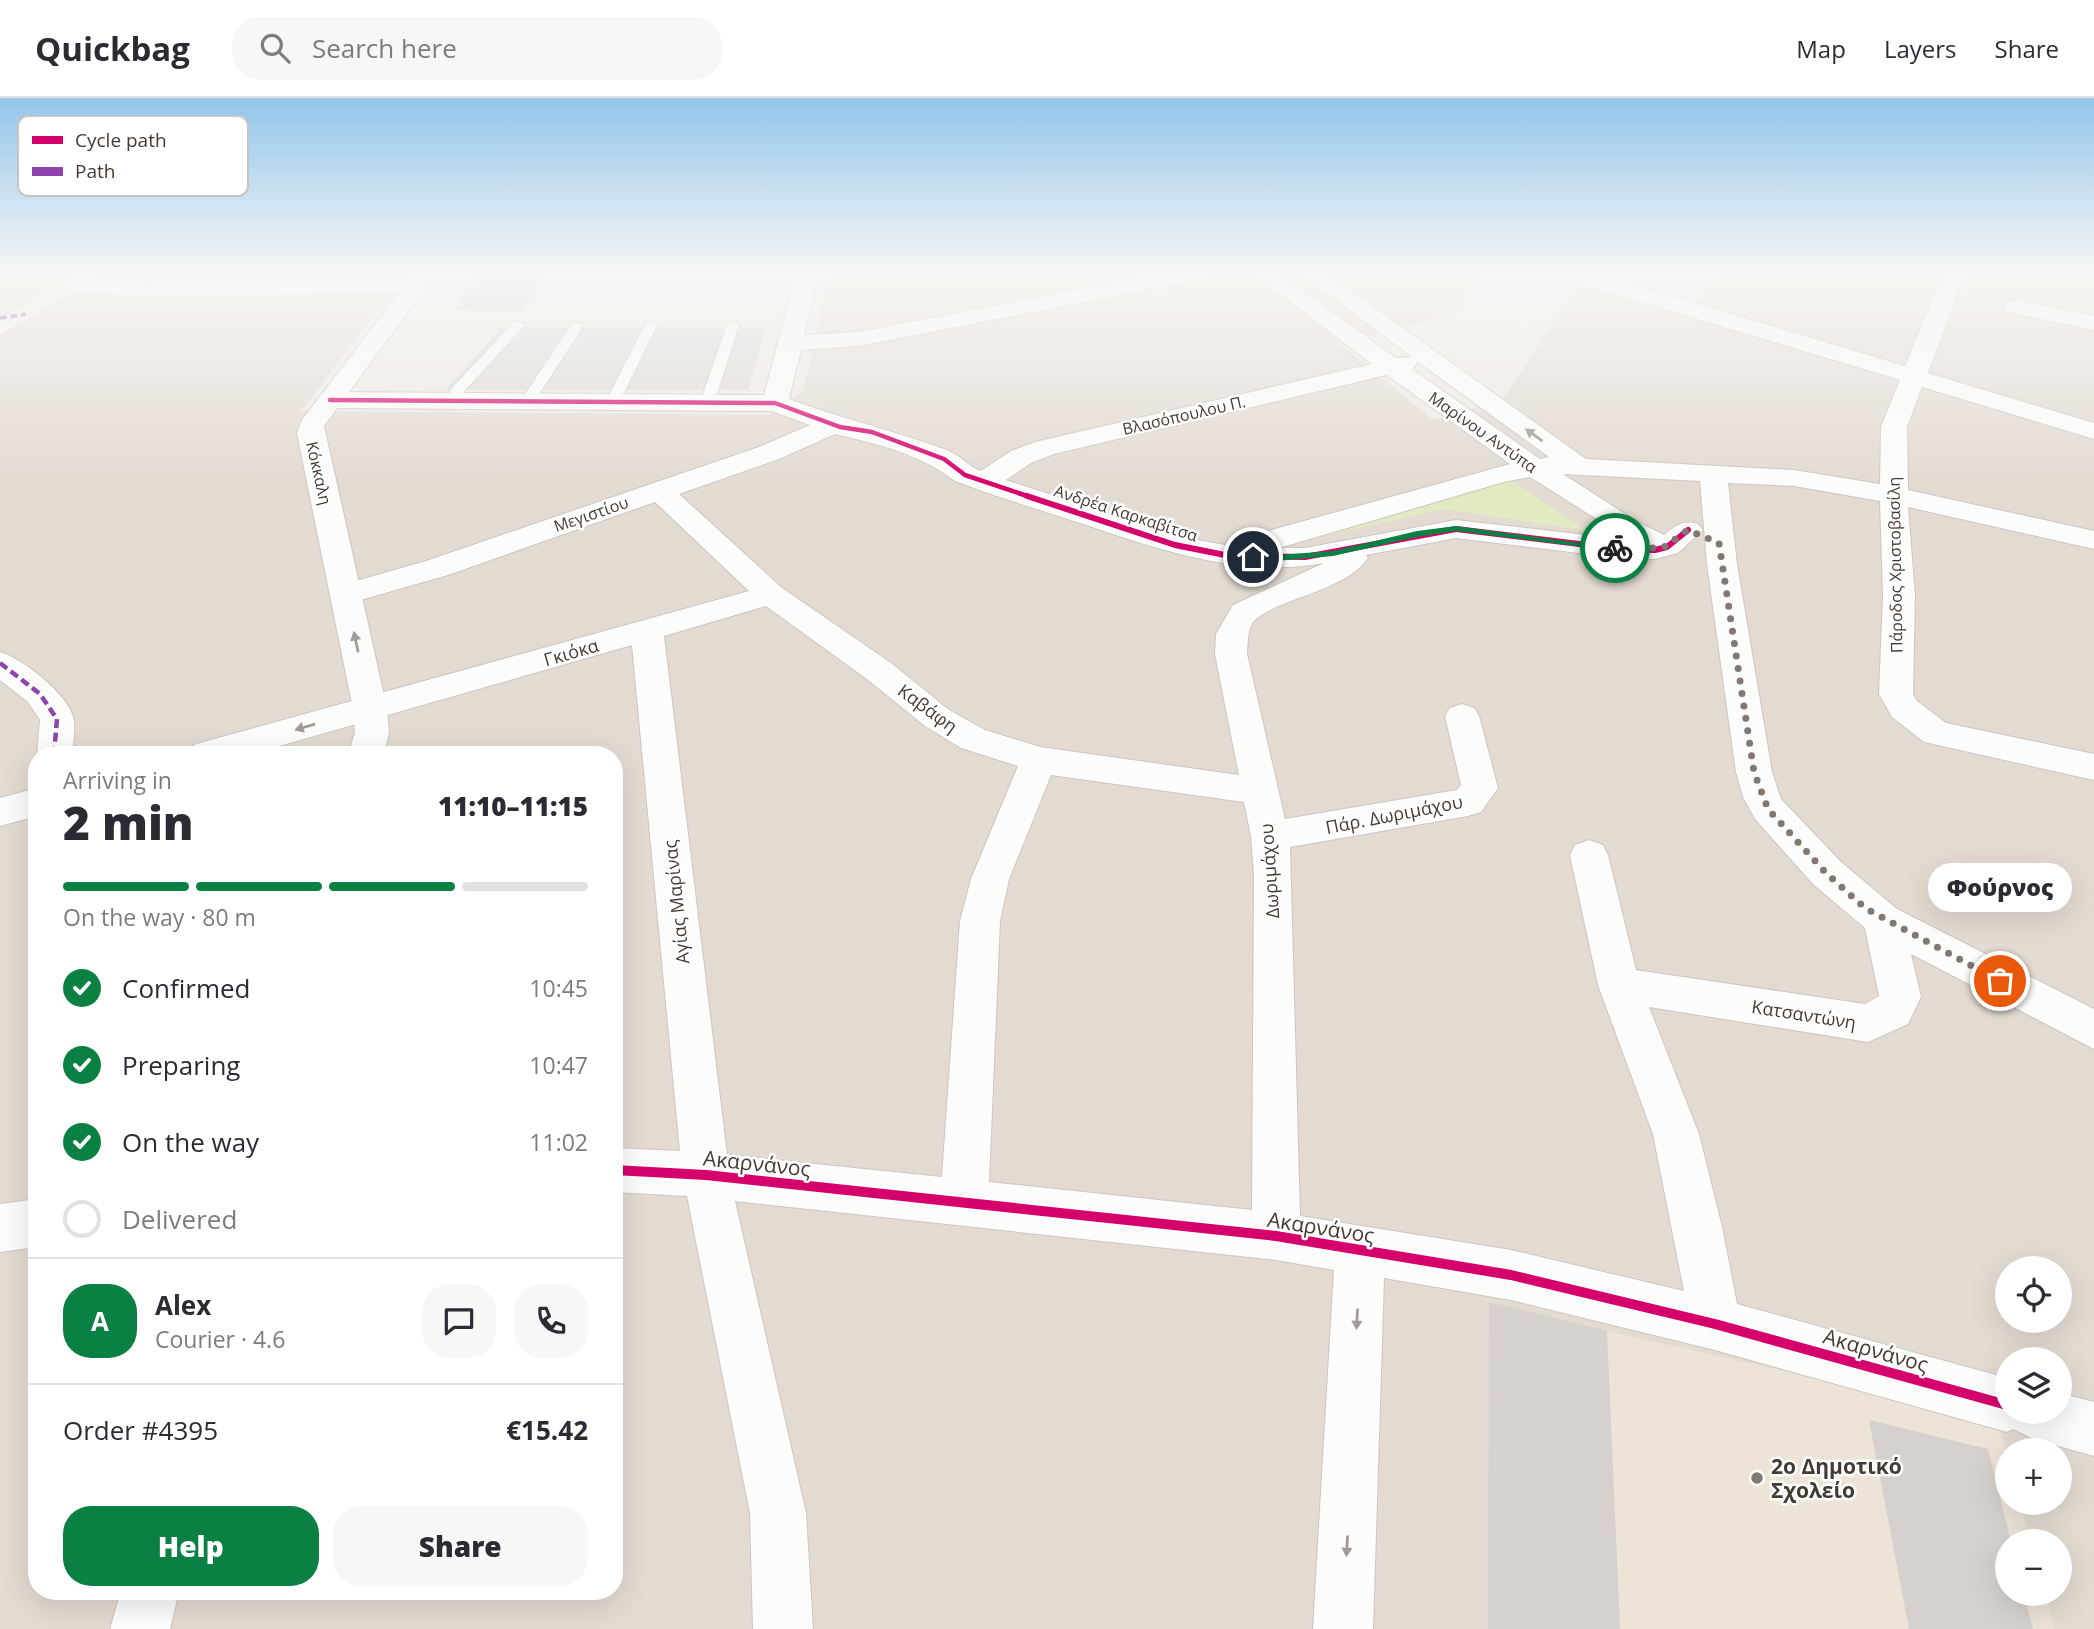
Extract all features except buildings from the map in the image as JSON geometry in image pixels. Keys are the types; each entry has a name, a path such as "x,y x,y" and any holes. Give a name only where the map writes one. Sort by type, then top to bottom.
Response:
{"street":[{"name":"Κόκκαλη","path":"368,746 372,733 370,709 310,433 330,400 374,342"},
{"path":"330,400 775,403 790,343 800,342"},
{"name":"Μαρίνου Αντύπα","path":"1358,342 1532,467 1626,527 1699,546"},
{"name":"Μαρίνου Αντύπα","path":"1406,342 1577,465 1699,546"},
{"path":"1803,342 2094,431"},
{"name":"Πάροδος Χριστοβασίλη","path":"1928,342 1894,427 1899,596 1896,694 1904,709 1936,733 2094,767"},
{"name":"Βλασόπουλου Π.","path":"974,478 1045,448 1428,359"},
{"name":"Ανδρέα Καρκαβίτσα","path":"775,403 836,426 852,445 925,473 974,478 1175,545 1230,556 1305,557 1368,547 1417,534 1456,529 1620,549 1699,546"},
{"name":"Μεγιστίου","path":"346,594 437,568 769,453 836,426"},
{"path":"1230,556 1285,534 1532,467 1577,465 1794,478 1894,495 2094,540"},
{"path":"1713,472 1699,546 1760,797 1826,873 1883,920 2094,1030"},
{"name":"Καβάφη","path":"658,490 771,595 879,671 952,727 1000,750 1039,760 1260,791"},
{"name":"Δωριμάχου","path":"1276,1236 1273,875 1270,836 1231,654 1232,634 1237,619 1244,612 1330,573 1368,547"},
{"name":"Γκιόκα","path":"236,746 771,595"},
{"name":"Αγίας Μαρίνας","path":"647,630 706,1174 778,1513 783,1629"},
{"path":"0,663 40,694 57,719 55,746"},
{"name":"Πάρ. Δωριμάχου","path":"1270,836 1468,802 1480,788 1462,716"},
{"path":"964,1203 980,921 990,879 1039,760"},
{"path":"0,812 28,804"},
{"path":"1589,855 1619,985 1676,1134 1698,1227 1714,1324"},
{"name":"Κατσαντώνη","path":"1619,985 1868,1023 1893,1011 1900,997 1883,920"},
{"name":"Ακαρνάνος","path":"623,1170 706,1174 1276,1236 1511,1275 1714,1324 1995,1402"},
{"path":"0,1228 28,1224"},
{"path":"1343,1629 1360,1251"},
{"path":"2072,1423 2094,1429"},
{"path":"140,1629 148,1600"}],"lane":[{"path":"455,393 503,342"},
{"path":"533,393 567,342"},
{"path":"617,394 642,342"},
{"path":"710,394 727,342"}],"shaded area":[{"path":"0,342 353,342 301,411 769,415 803,392 814,342 1340,342 1338,343 1433,420 1502,400 1541,342 2094,342 2094,1629 0,1629"},
{"path":"488,342 762,342 748,390 445,390"},
{"name":"2ο Δημοτικό Σχολείο","path":"1607,1331 1995,1418 1995,1424 1999,1424 2003,1438 1995,1438 1995,1515 2024,1515 2028,1529 1995,1529 1995,1606 2048,1606 2055,1629 1509,1629"}],"green space":[{"path":"1511,480 1588,531 1444,509 1298,542 1303,536"}],"marked path":[{"path":"0,663 40,694 57,719 55,746"}],"cycle path":[{"path":"330,400 775,403 840,427 872,432 944,459 965,475 984,482 1175,545 1230,556 1305,557 1456,529 1620,549 1655,550 1667,547 1688,530"},
{"path":"623,1170 706,1175 1276,1236 1511,1275 1715,1324 1995,1402"}],"way so far":[{"path":"1615,548 1655,550 1667,547 1688,530 1719,543 1760,797 1826,873 1865,908 2000,981"}],"place":[{"name":"Φούρνος","path":"2000,981"},
{"name":"2ο Δημοτικό Σχολείο","path":"1757,1478"}],"route":[{"path":"1253,557 1276,559 1333,554 1417,534 1456,529 1483,530 1615,548"}]}
